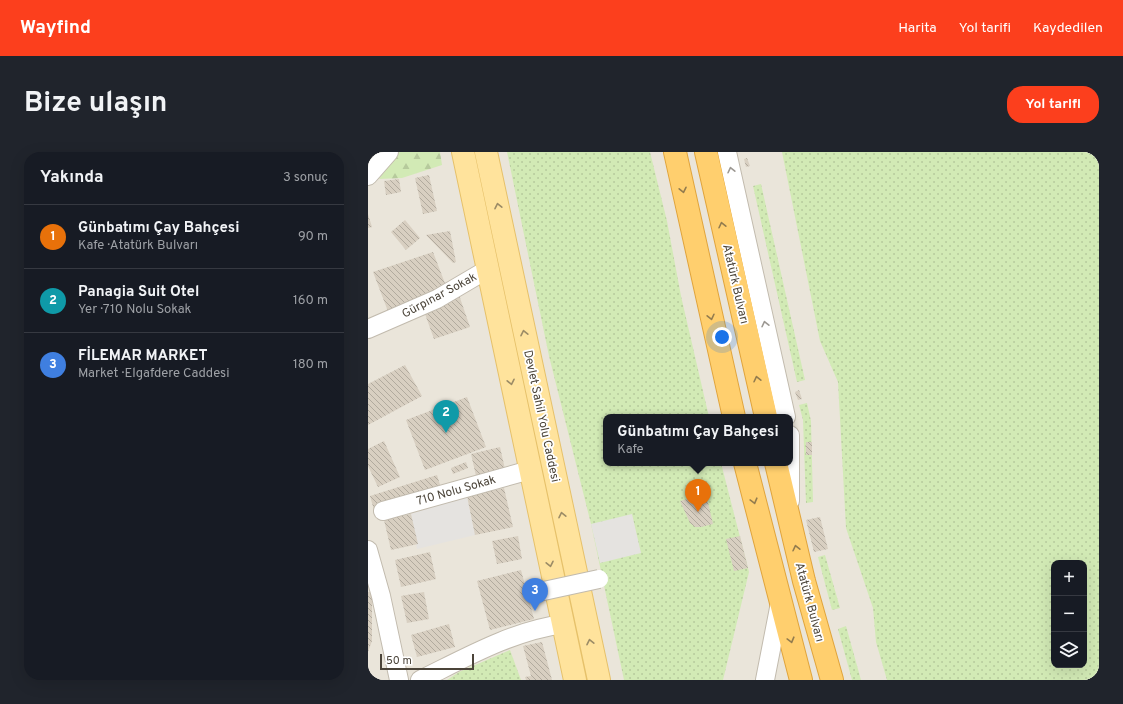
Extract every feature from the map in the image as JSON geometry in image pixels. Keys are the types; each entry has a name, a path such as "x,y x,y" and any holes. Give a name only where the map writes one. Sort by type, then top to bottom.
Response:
{"highway":[{"path":"675,152 733,414"},
{"name":"Atatürk Bulvarı","path":"706,152 765,414"},
{"path":"746,466 780,603 802,680"},
{"name":"Atatürk Bulvarı","path":"777,466 804,581 832,680"}],"main road":[{"name":"Devlet Sahil Yolu Caddesi","path":"463,152 575,680"},
{"name":"Devlet Sahil Yolu Caddesi","path":"486,152 599,680"}],"street":[{"path":"368,176 389,152"},
{"name":"Atatürk Bulvarı","path":"727,152 785,414"},
{"name":"Gürpınar Sokak","path":"368,329 437,299 488,269"},
{"name":"Atatürk Bulvarı","path":"790,466 790,523"},
{"name":"710 Nolu Sokak","path":"383,511 530,470"},
{"path":"368,550 381,596 399,680"},
{"path":"539,592 599,579"},
{"path":"765,680 780,603"},
{"path":"420,680 472,654 516,636 543,627 563,624"}],"shaded area":[{"path":"368,152 1099,152 1099,680 368,680"},
{"path":"467,496 475,535 417,549 411,514"},
{"path":"632,514 641,553 600,563 591,524"}],"green space":[{"path":"397,152 440,152 442,165 402,178 379,179"},
{"path":"507,152 650,152 667,221 681,296 708,414 603,414 603,466 722,466 749,572 723,680 624,680 591,524 549,356"},
{"path":"782,152 1099,152 1099,680 887,680 876,642 873,608 846,528 838,382 820,341"},
{"path":"761,184 805,380 797,382 753,186"},
{"path":"807,403 811,421 813,502 806,503 803,420 799,405"},
{"path":"825,555 840,608 832,610 818,557"},
{"path":"846,626 861,680 852,680 838,629"},
{"path":"510,650 521,680 447,680 459,672"}],"building":[{"path":"747,158 750,166 746,167 744,159"},
{"path":"429,175 437,211 423,214 415,178"},
{"path":"399,179 401,192 386,195 384,181"},
{"path":"368,214 372,227 368,228"},
{"path":"405,220 420,238 406,250 391,232"},
{"path":"450,231 456,262 453,263 426,235"},
{"path":"433,252 446,286 434,289 435,293 389,314 373,272"},
{"path":"459,295 470,327 434,339 425,314 437,310 436,306"},
{"path":"405,365 422,396 368,425 368,384"},
{"path":"799,390 802,399 798,400 795,392"},
{"path":"467,397 486,447 425,470 406,420"},
{"path":"384,441 400,477 378,487 368,466 368,449"},
{"path":"806,442 812,442 812,455 806,455"},
{"path":"500,447 505,469 476,476 471,454"},
{"path":"466,462 468,468 453,474 451,468"},
{"path":"437,475 441,488 374,510 370,496"},
{"path":"504,488 513,527 475,535 467,496"},
{"path":"706,494 713,524 695,527 690,523 680,501"},
{"path":"411,514 418,544 391,550 384,520"},
{"path":"820,517 828,549 814,552 806,520"},
{"path":"518,536 522,559 497,564 492,541"},
{"path":"740,536 748,568 734,571 726,539"},
{"path":"430,552 436,579 401,587 395,560"},
{"path":"521,570 534,619 490,630 477,581"},
{"path":"368,592 372,592 372,641 368,652"},
{"path":"424,592 429,619 407,623 401,596"},
{"path":"449,624 455,647 417,657 411,635"},
{"path":"542,642 552,680 526,680 525,677 531,676 523,646"}],"place":[{"name":"Panagia Suit Otel","path":"446,433"},
{"name":"Günbatımı Çay Bahçesi","path":"698,512"},
{"name":"FİLEMAR MARKET","path":"535,611"}]}
